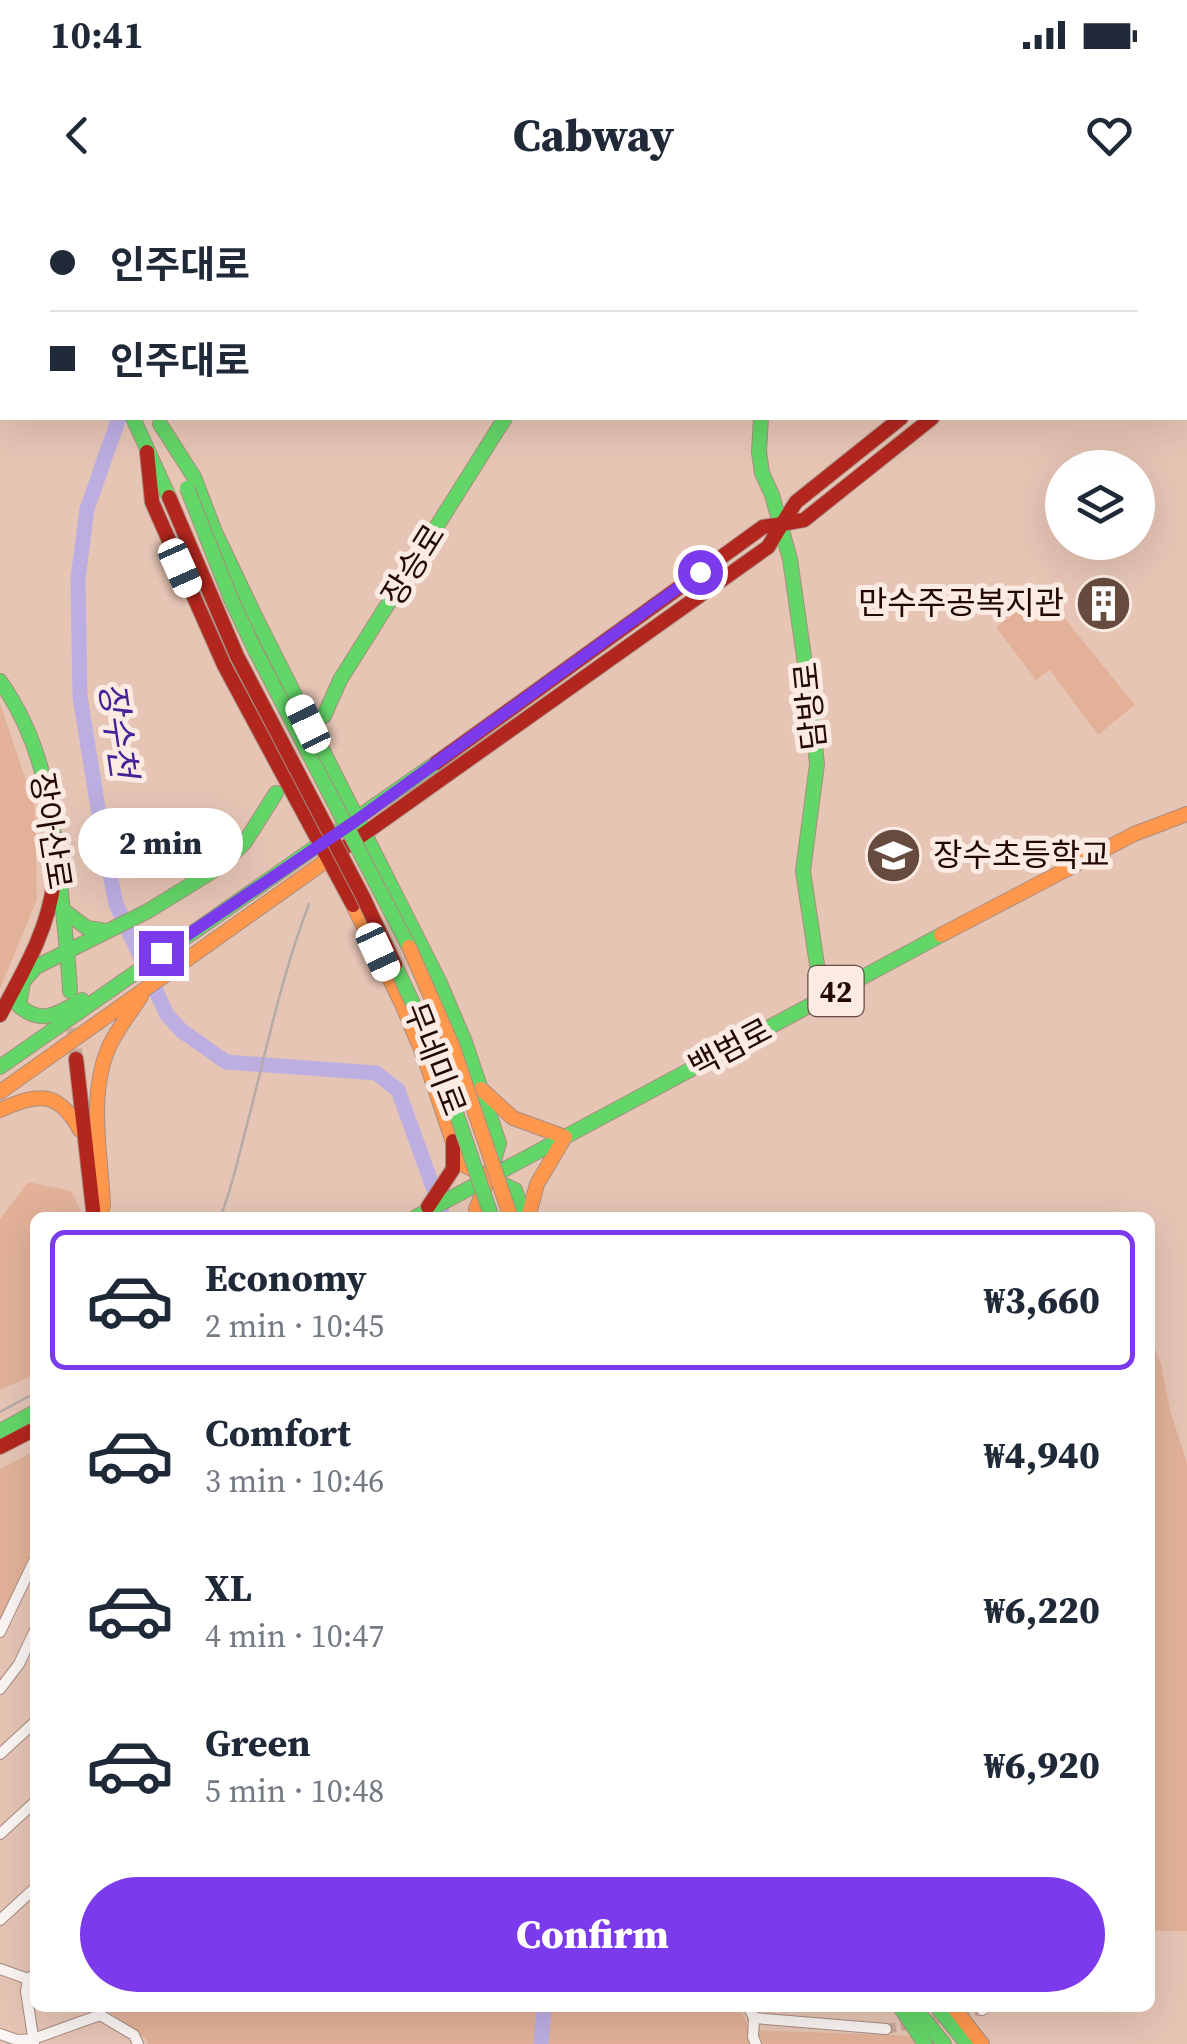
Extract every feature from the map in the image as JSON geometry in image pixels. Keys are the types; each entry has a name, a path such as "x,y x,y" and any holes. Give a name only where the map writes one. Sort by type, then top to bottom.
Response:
{"main road":[{"name":"무네미로","path":"134,420 237,656 378,928 435,1051 490,1212"},
{"name":"장승로","path":"324,716 340,680 504,420"},
{"name":"담방로","path":"761,420 762,473 782,524 803,640 817,764 803,871 822,998"},
{"path":"0,1092 768,547 796,502 896,420"},
{"path":"0,1067 357,820 763,527 804,520 929,420"},
{"name":"무네미로","path":"159,421 254,648 411,950 452,1045 509,1212"},
{"path":"159,421 194,478 254,614 439,981 499,1143 477,1212"},
{"path":"147,452 152,502 224,665 366,927 402,1004 460,1164 515,1190 524,1212"},
{"name":"장아산로","path":"0,681 26,723 42,763 56,846 70,991"},
{"path":"134,973 50,1016 38,1018 19,1006 18,996 30,971 148,910 224,863 246,842 276,793"},
{"name":"백범로","path":"489,1178 1048,878 1134,834 1187,814"},
{"path":"0,1015 42,932 53,896 56,846"},
{"path":"63,910 87,928 112,929"},
{"path":"100,1212 103,1205 98,1108 101,1072 112,1041 143,991"},
{"path":"76,1059 96,1212"},
{"path":"480,1089 523,1124 551,1128 565,1137 538,1180 527,1212"},
{"path":"0,1110 27,1098 50,1098 66,1107 84,1140"},
{"path":"420,1212 454,1169 453,1141"},
{"name":"42","path":"424,1212 489,1178"},
{"path":"0,1431 30,1415"},
{"path":"0,1447 30,1431"},
{"path":"904,2012 925,2044"},
{"path":"917,2012 944,2044"},
{"path":"941,2012 967,2044"},
{"path":"957,2012 982,2044"}],"street":[{"path":"0,1632 30,1569"},
{"path":"0,1689 30,1641"},
{"path":"0,1754 30,1727"},
{"path":"0,1834 30,1807"},
{"path":"0,1920 30,1893"},
{"path":"0,1968 30,1977"},
{"path":"30,1980 26,1991 34,2042"},
{"path":"756,2044 752,2013 886,2029"},
{"path":"0,2034 34,2042 100,2015 134,2035 138,2044"}],"shaded area":[{"path":"1043,592 1135,705 1098,735 1050,670 1036,680 996,627"},
{"path":"0,703 35,808 37,899 0,989"},
{"path":"28,1182 71,1191 82,1212 30,1212 30,1376 0,1390 0,1219"},
{"path":"1155,1348 1187,1463 1187,1931 1155,1931"},
{"path":"30,1454 30,1562 0,1625 0,1469"},
{"path":"109,2012 742,2012 750,2030 913,2036 918,2044 148,2044"}],"waterway":[{"name":"장수천","path":"118,420 87,509 78,579 80,697 116,904 167,1015 182,1031 226,1062 376,1073 398,1090 442,1212"},
{"name":"장수천","path":"541,2044 544,2012"}],"tunnel":[{"path":"72,1007 76,1059"},
{"path":"886,2029 972,2012"}],"tram line":[{"path":"222,1212 281,990 309,904"},
{"path":"0,1412 30,1396"}],"traffic: fast":[{"path":"134,420 169,497"},
{"path":"324,716 340,680 504,420"},
{"path":"761,420 762,473 790,559 811,706 817,764 803,871 822,998"},
{"path":"160,424 194,477 254,614 439,981 465,1042 499,1143 489,1178 515,1190 523,1212"},
{"path":"187,488 254,648 409,947"},
{"path":"0,681 26,727 48,797 70,991"},
{"path":"0,1067 436,763"},
{"path":"82,1000 43,1016 19,1006 23,982 36,967 148,911 221,866 245,842 276,793"},
{"path":"63,910 87,928 107,931"},
{"path":"425,1212 941,935"},
{"path":"395,965 435,1051 490,1212"},
{"path":"0,1431 30,1415"},
{"path":"904,2012 925,2044"},
{"path":"918,2012 944,2044"},
{"path":"941,2012 967,2044"}],"traffic: slow":[{"path":"941,935 1134,834 1187,814"},
{"path":"0,1092 344,848"},
{"path":"353,905 425,1059 460,1163 489,1178 477,1212"},
{"path":"409,947 452,1045 509,1212"},
{"path":"101,1212 97,1106 102,1067 111,1042 141,996"},
{"path":"481,1089 513,1118 565,1137 537,1184 530,1212"},
{"path":"0,1110 26,1100 46,1099 64,1108 80,1130"},
{"path":"957,2012 982,2044"}],"traffic: jam":[{"path":"436,763 763,527 782,524 796,502 898,420"},
{"path":"344,848 768,547 782,524 804,520 929,420"},
{"path":"147,452 152,502 224,665 353,905"},
{"path":"169,497 237,656 395,965"},
{"path":"0,1015 40,934 54,881"},
{"path":"76,1059 93,1212"},
{"path":"428,1207 453,1169 453,1141"},
{"path":"0,1447 30,1432"}],"place":[{"name":"만수주공복지관","path":"1103,603"},
{"name":"장수초등학교","path":"894,855"}],"route":[{"path":"161,953 357,820 700,572"}]}
